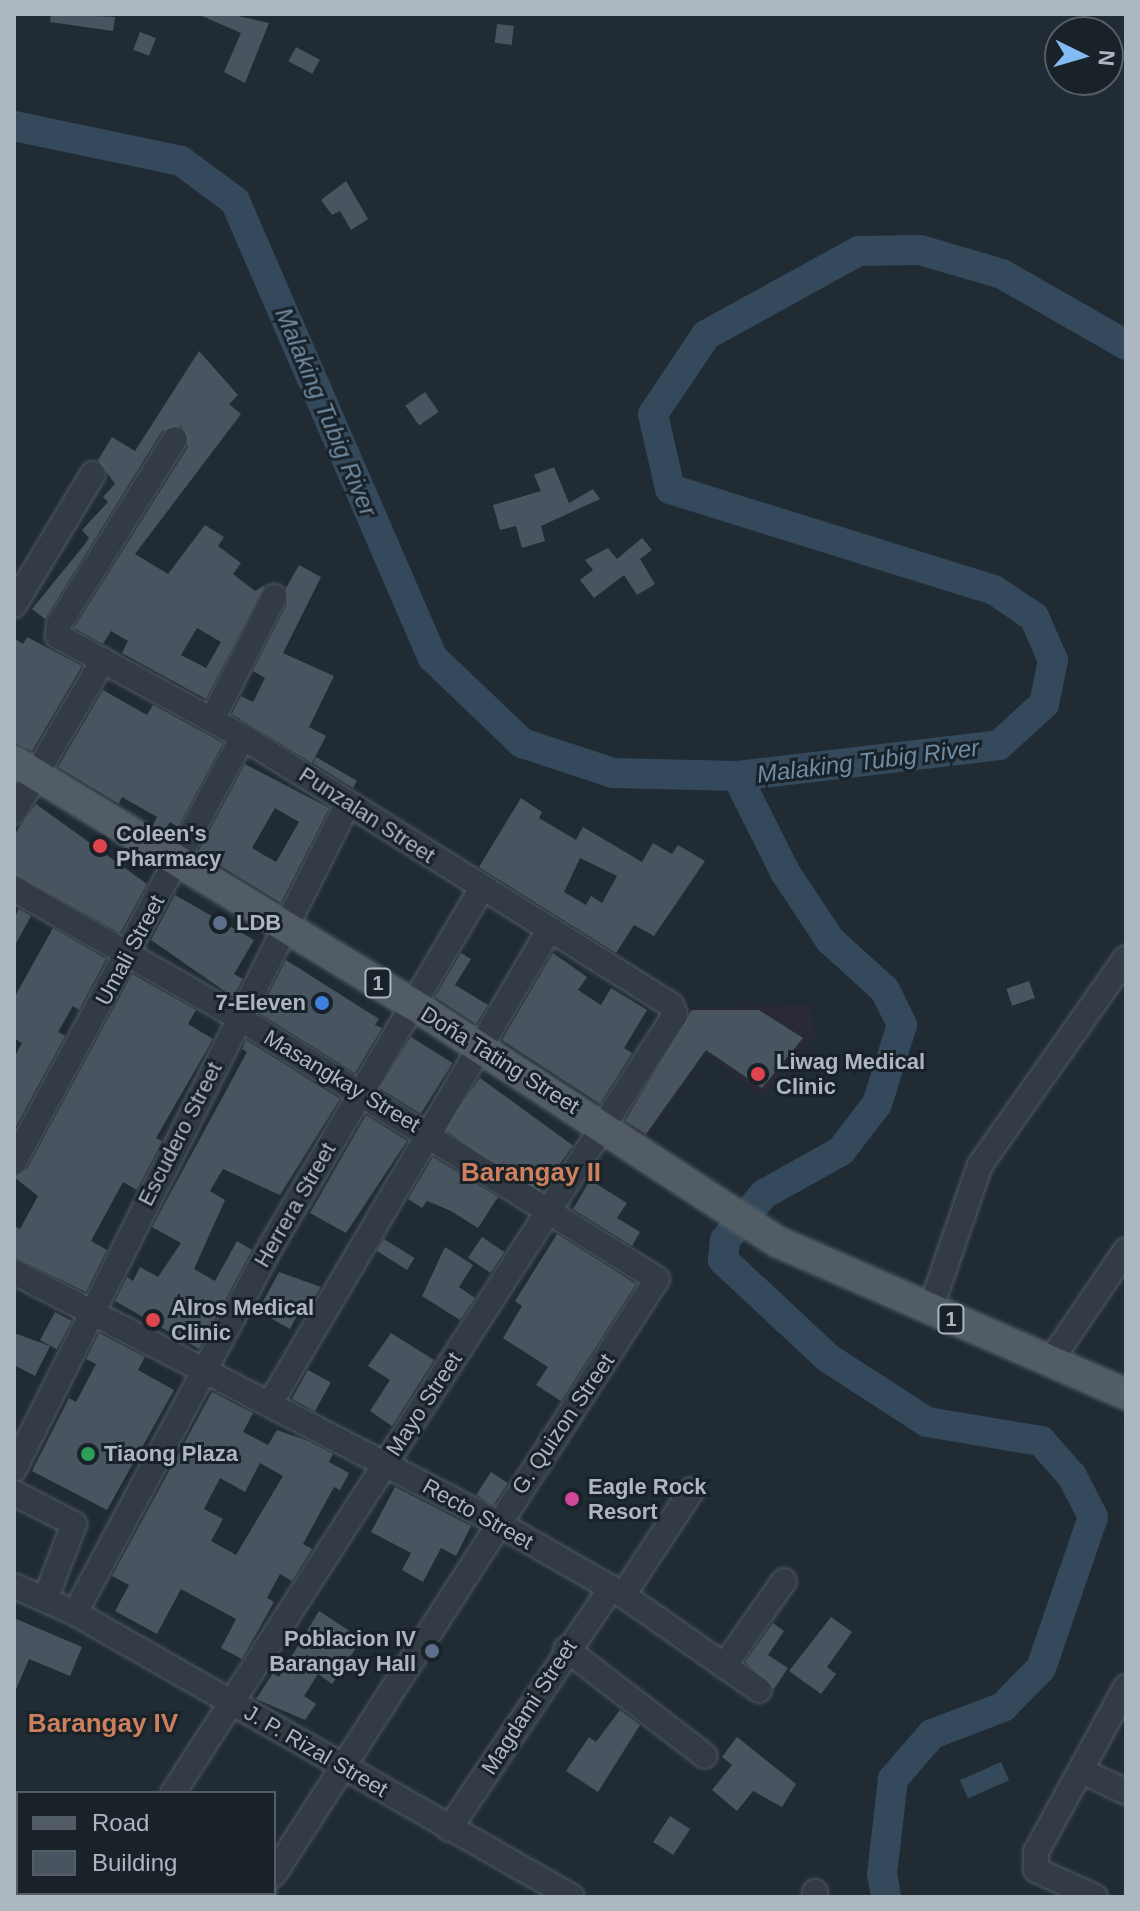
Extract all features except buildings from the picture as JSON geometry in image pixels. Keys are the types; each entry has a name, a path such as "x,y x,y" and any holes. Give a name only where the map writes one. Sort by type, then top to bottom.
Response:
{"main road":[{"name":"Doña Tating Street","path":"24,768 411,1003 603,1125 778,1242 930,1310"},
{"name":"1","path":"930,1310 1126,1394"}],"street":[{"name":"Punzalan Street","path":"175,439 59,624 58,636 243,737 548,932 671,1005 675,1015"},
{"path":"14,605 93,474"},
{"path":"212,720 274,597"},
{"path":"14,812 24,768 103,660"},
{"name":"Umali Street","path":"14,1162 243,737"},
{"name":"Escudero Street","path":"14,1468 88,1312 288,928 348,803"},
{"name":"Masangkay Street","path":"14,889 239,1018 433,1136 653,1273 657,1286"},
{"name":"Herrera Street","path":"60,1606 204,1367 360,1091 481,889"},
{"path":"271,1402 433,1136 548,932"},
{"path":"930,1310 980,1165 1126,958"},
{"name":"Mayo Street","path":"174,1791 675,1015"},
{"path":"1051,1360 1126,1250"},
{"name":"Recto Street","path":"14,1272 88,1312 204,1367 496,1522 617,1591 759,1690"},
{"name":"G. Quizon Street","path":"276,1871 496,1522 657,1286"},
{"name":"Magdami Street","path":"449,1829 566,1649 617,1591 692,1490"},
{"path":"14,1493 74,1524 60,1606"},
{"path":"724,1666 784,1581"},
{"name":"J. P. Rizal Street","path":"14,1586 60,1606 572,1897"},
{"path":"566,1649 705,1756"},
{"path":"1095,1897 1036,1870 1036,1852 1125,1690"},
{"path":"1082,1771 1126,1792"}],"shaded area":[{"name":"Liwag Medical Clinic","path":"810,1004 815,1036 762,1096 706,1053 647,1137 618,1121 689,1009"},
{"path":"1001,1762 1009,1780 968,1799 960,1780"}],"waterway":[{"name":"Malaking Tubig River","path":"14,126 181,161 235,201 432,657 522,743 613,773 737,776 999,745 1044,704 1053,660 1034,617 994,590 670,489 653,414 706,335 859,251 920,250 1002,274 1126,345"},
{"path":"737,776 785,872 830,940 885,990 902,1025 877,1104 841,1151 764,1194 725,1240 723,1260 828,1358 927,1422 1041,1441 1072,1476 1093,1517 1041,1668 1003,1707 932,1734 893,1779 882,1874 886,1897"}],"place":[{"name":"Coleen's Pharmacy","path":"100,846"},
{"name":"LDB","path":"220,923"},
{"name":"7-Eleven","path":"322,1003"},
{"name":"Liwag Medical Clinic","path":"758,1074"},
{"name":"Alros Medical Clinic","path":"153,1320"},
{"name":"Tiaong Plaza","path":"88,1454"},
{"name":"Eagle Rock Resort","path":"572,1499"},
{"name":"Poblacion IV Barangay Hall","path":"432,1651"}],"district":[{"name":"Barangay II","path":"531,1173"},
{"name":"Barangay IV","path":"103,1724"}]}
